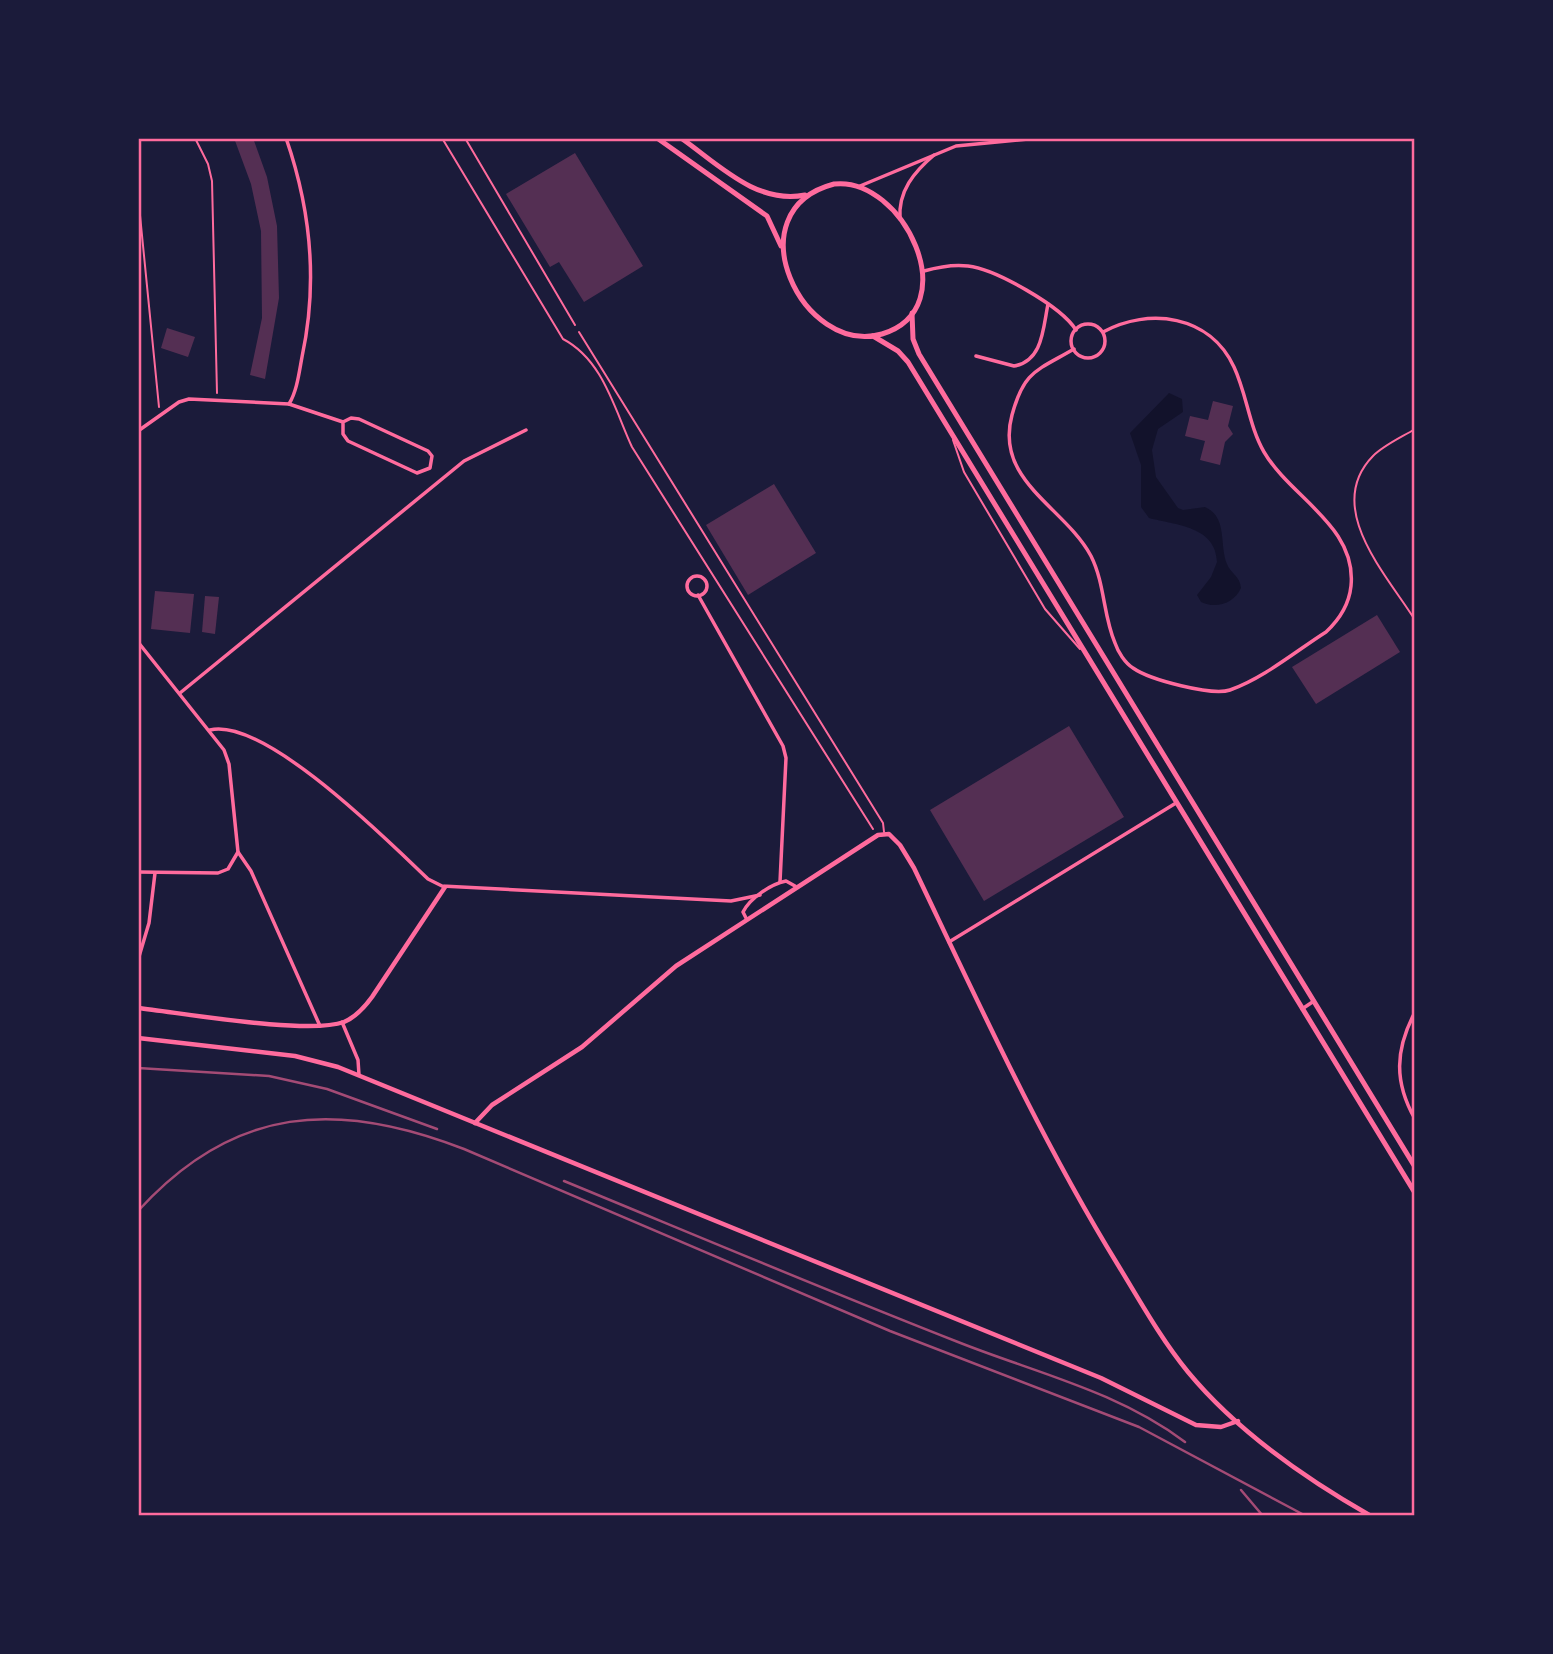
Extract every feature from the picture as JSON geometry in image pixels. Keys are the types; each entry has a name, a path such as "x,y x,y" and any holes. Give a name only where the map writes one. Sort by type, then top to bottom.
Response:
{"main road":[{"path":"657,138 767,216 782,249 790,276 818,318 839,332 858,337 873,336 894,329 912,313 923,292 924,271 918,251 900,222 878,196 859,186 834,184 808,195 782,198 759,191 681,138"},
{"path":"782,249 787,220 808,195"},
{"path":"912,313 913,339 919,354 1415,1167"},
{"path":"873,336 905,357 1415,1193"}],"street":[{"path":"286,138 305,206 311,261 305,345 289,404"},
{"path":"859,186 938,151 978,142 1038,138"},
{"path":"900,222 900,204 909,181 938,151"},
{"path":"924,271 970,266 984,270 1048,304 1066,316 1076,330"},
{"path":"976,356 1014,366 1034,356 1048,304"},
{"path":"1074,349 1036,371 1021,387 1009,426 1014,464 1026,484 1069,526 1088,551 1101,580 1115,643 1130,666 1158,679 1215,692 1237,687 1326,632 1338,619 1347,603 1351,584 1346,551 1326,519 1272,464 1259,443 1236,371 1214,340 1191,325 1167,317 1143,317 1103,332"},
{"path":"1090,324 1103,332 1104,347 1098,355 1088,358 1074,349 1072,339 1076,330 1090,324"},
{"path":"138,431 179,402 189,400 289,404 343,422 351,418 359,419 428,451 432,456 430,468 417,472 348,440 343,434 343,422"},
{"path":"180,693 464,461 526,430"},
{"path":"698,595 705,591 706,583 703,578 695,576 688,581 687,588 698,595 783,746 786,758 780,882"},
{"path":"138,642 210,730 229,764 238,852 251,871 320,1026"},
{"path":"138,653 143,648"},
{"path":"210,730 222,728 276,751 355,810 428,879 445,887 731,901 760,895"},
{"path":"949,942 1176,803"},
{"path":"475,1123 492,1105 582,1047 676,966 796,886 884,834 892,836 900,845 1073,1192 1172,1353 1212,1398 1238,1421 1298,1468 1371,1516"},
{"path":"138,873 218,873 228,869 238,852"},
{"path":"138,960 149,923 155,873"},
{"path":"746,918 743,912 747,903 780,882 786,881 796,886"},
{"path":"138,1008 320,1026 342,1023 360,1012 372,998 445,887"},
{"path":"1302,1009 1314,1001"},
{"path":"1415,1012 1402,1041 1398,1077 1402,1094 1415,1119"},
{"path":"342,1023 358,1060 359,1075"},
{"path":"138,1038 295,1056 359,1075 1101,1378 1196,1425 1221,1427 1238,1421"}],"lane":[{"path":"465,138 575,325"},
{"path":"579,332 883,824 884,834"},
{"path":"1415,429 1375,454 1364,467 1353,499 1360,532 1415,620"},
{"path":"953,435 960,465 1045,609 1084,652"}],"path":[{"path":"195,138 208,164 212,181 217,394"},
{"path":"443,138 563,339 581,348 616,404 632,447 874,830"},
{"path":"138,195 159,407"}],"shaded area":[{"path":"1169,393 1182,399 1183,412 1158,429 1152,450 1156,477 1178,508 1183,510 1205,507 1217,517 1227,564 1241,588 1234,598 1224,604 1206,604 1201,602 1197,595 1211,577 1217,562 1210,541 1192,529 1149,518 1141,507 1141,465 1130,433"}],"building":[{"path":"234,138 253,138 267,177 277,226 279,298 265,379 250,375 262,318 261,231 251,184"},
{"path":"575,153 643,266 584,302 559,262 550,267 506,194"},
{"path":"167,328 195,337 188,357 161,348"},
{"path":"1213,401 1233,406 1228,426 1233,434 1225,442 1220,465 1200,460 1205,441 1185,436 1190,416 1208,420"},
{"path":"774,484 816,553 748,595 706,525"},
{"path":"155,591 194,594 190,633 151,629"},
{"path":"205,596 219,597 215,634 202,632"},
{"path":"1377,615 1400,652 1316,704 1292,667"},
{"path":"1069,726 1124,817 984,901 930,810"}],"railway":[{"path":"138,1068 269,1076 327,1089 437,1129"},
{"path":"138,1211 174,1176 212,1150 250,1132 290,1122 331,1119 373,1123 418,1133 464,1149 890,1331 1139,1427 1306,1516"},
{"path":"564,1181 908,1322 1104,1396 1159,1424 1185,1442"},
{"path":"1241,1490 1263,1516"}]}
